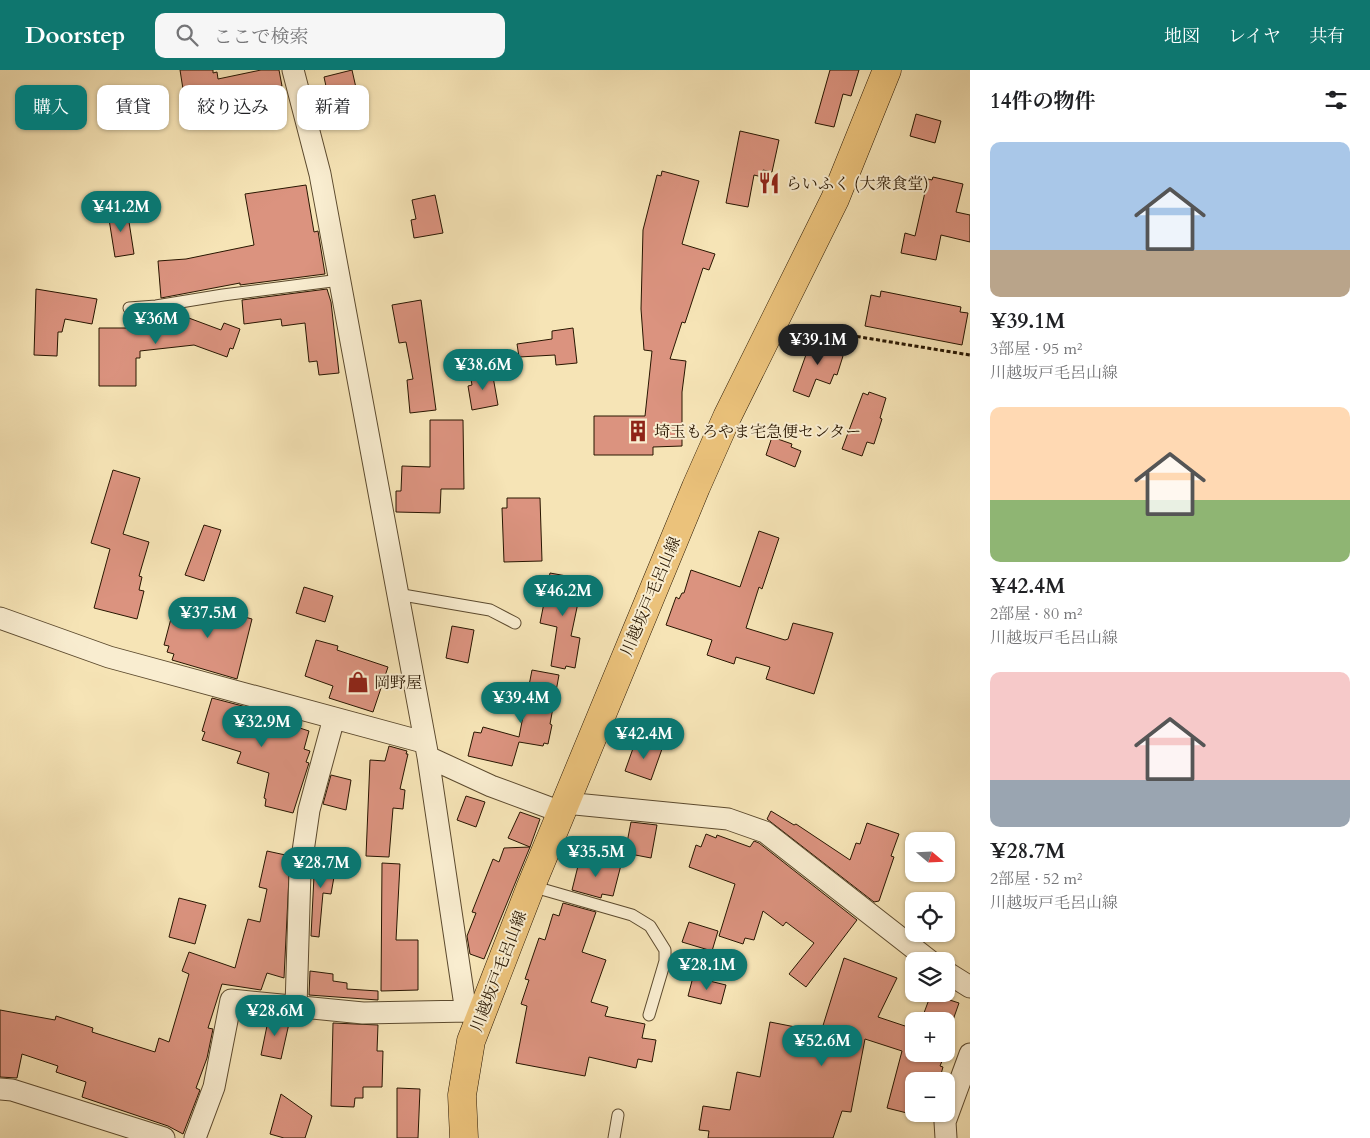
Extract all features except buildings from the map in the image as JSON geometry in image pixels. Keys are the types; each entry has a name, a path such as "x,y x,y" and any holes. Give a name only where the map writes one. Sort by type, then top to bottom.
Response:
{"main road":[{"name":"川越坂戸毛呂山線","path":"464,1138 462,1095 473,1017 531,886 696,487 835,199 887,70"}],"street":[{"path":"195,1138 214,1087 231,1000 363,1013 473,1017 464,1000 426,749 320,174 294,70"},
{"path":"0,618 109,657 334,718 426,749 491,786 563,808 728,819 764,832 918,952"},
{"path":"296,1007 300,872 309,810 334,718"},
{"path":"955,978 970,987"},
{"path":"946,1138 945,1122 970,1054"},
{"path":"0,1089 12,1090 164,1138"}],"lane":[{"path":"129,308 156,306 222,295 340,280"},
{"path":"397,594 490,610 515,623"},
{"path":"531,886 632,916 650,926 665,950 665,961 648,1014"},
{"path":"614,1138 618,1115"}],"path":[{"path":"774,323 970,356"}],"place":[{"name":"らいふく (大衆食堂)","path":"769,183"},
{"name":"埼玉もろやま宅急便センター","path":"638,431"},
{"name":"岡野屋","path":"358,682"}]}
